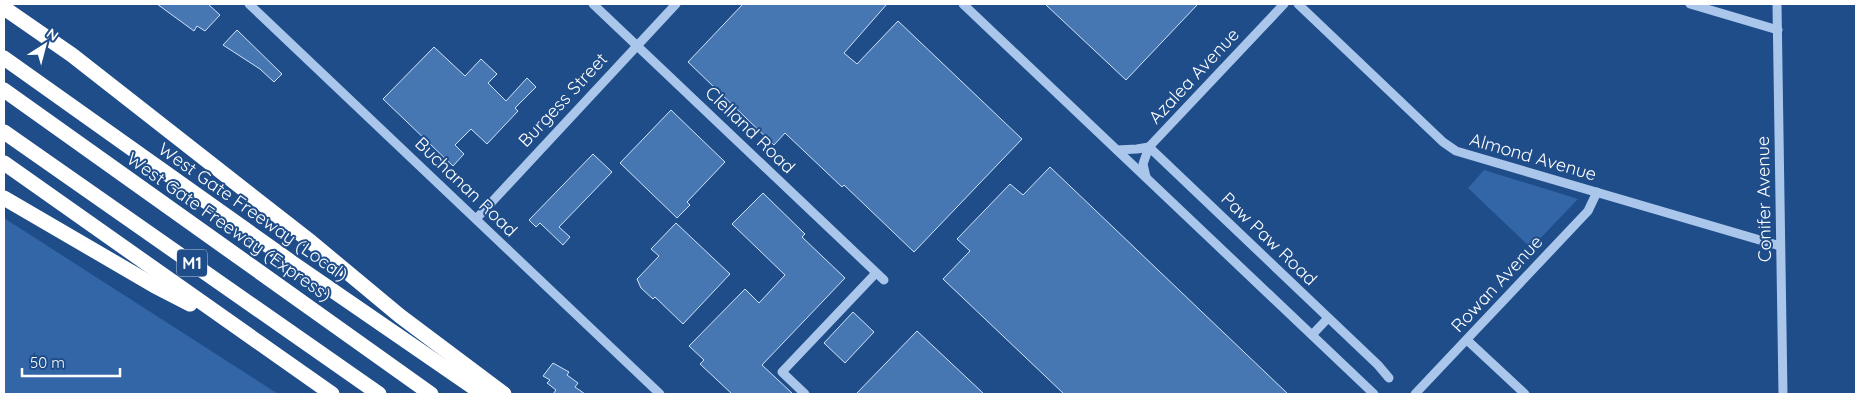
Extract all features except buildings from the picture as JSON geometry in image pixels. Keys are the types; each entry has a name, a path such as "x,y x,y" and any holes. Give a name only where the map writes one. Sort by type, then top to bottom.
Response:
{"highway":[{"path":"4,8 72,55 311,242 400,316 504,394"},
{"name":"West Gate Freeway (Local)","path":"4,58 294,264 483,394"},
{"name":"West Gate Freeway (Express)","path":"4,90 431,394"},
{"name":"M1","path":"4,132 379,394"},
{"name":"M1","path":"4,163 235,328 332,394"},
{"path":"4,198 155,286 235,328"}],"street":[{"name":"Buchanan Road","path":"249,4 660,394"},
{"name":"Clelland Road","path":"593,4 884,280"},
{"name":"Burgess Street","path":"476,219 676,4"},
{"path":"963,4 1374,394"},
{"name":"Azalea Avenue","path":"1117,150 1149,147 1284,4"},
{"name":"Almond Avenue","path":"1298,4 1443,142 1456,151 1780,246"},
{"path":"1690,4 1778,30"},
{"name":"Conifer Avenue","path":"1777,4 1783,394"},
{"path":"1146,177 1143,164 1149,147"},
{"name":"Paw Paw Road","path":"1149,147 1389,378"},
{"name":"Rowan Avenue","path":"1416,394 1588,212 1597,192"},
{"path":"805,394 782,372 876,273"},
{"path":"1312,335 1328,318"},
{"path":"1467,340 1525,394"}],"shaded area":[{"path":"1484,170 1578,199 1531,248 1468,188"},
{"path":"4,218 278,394 4,394"}]}
